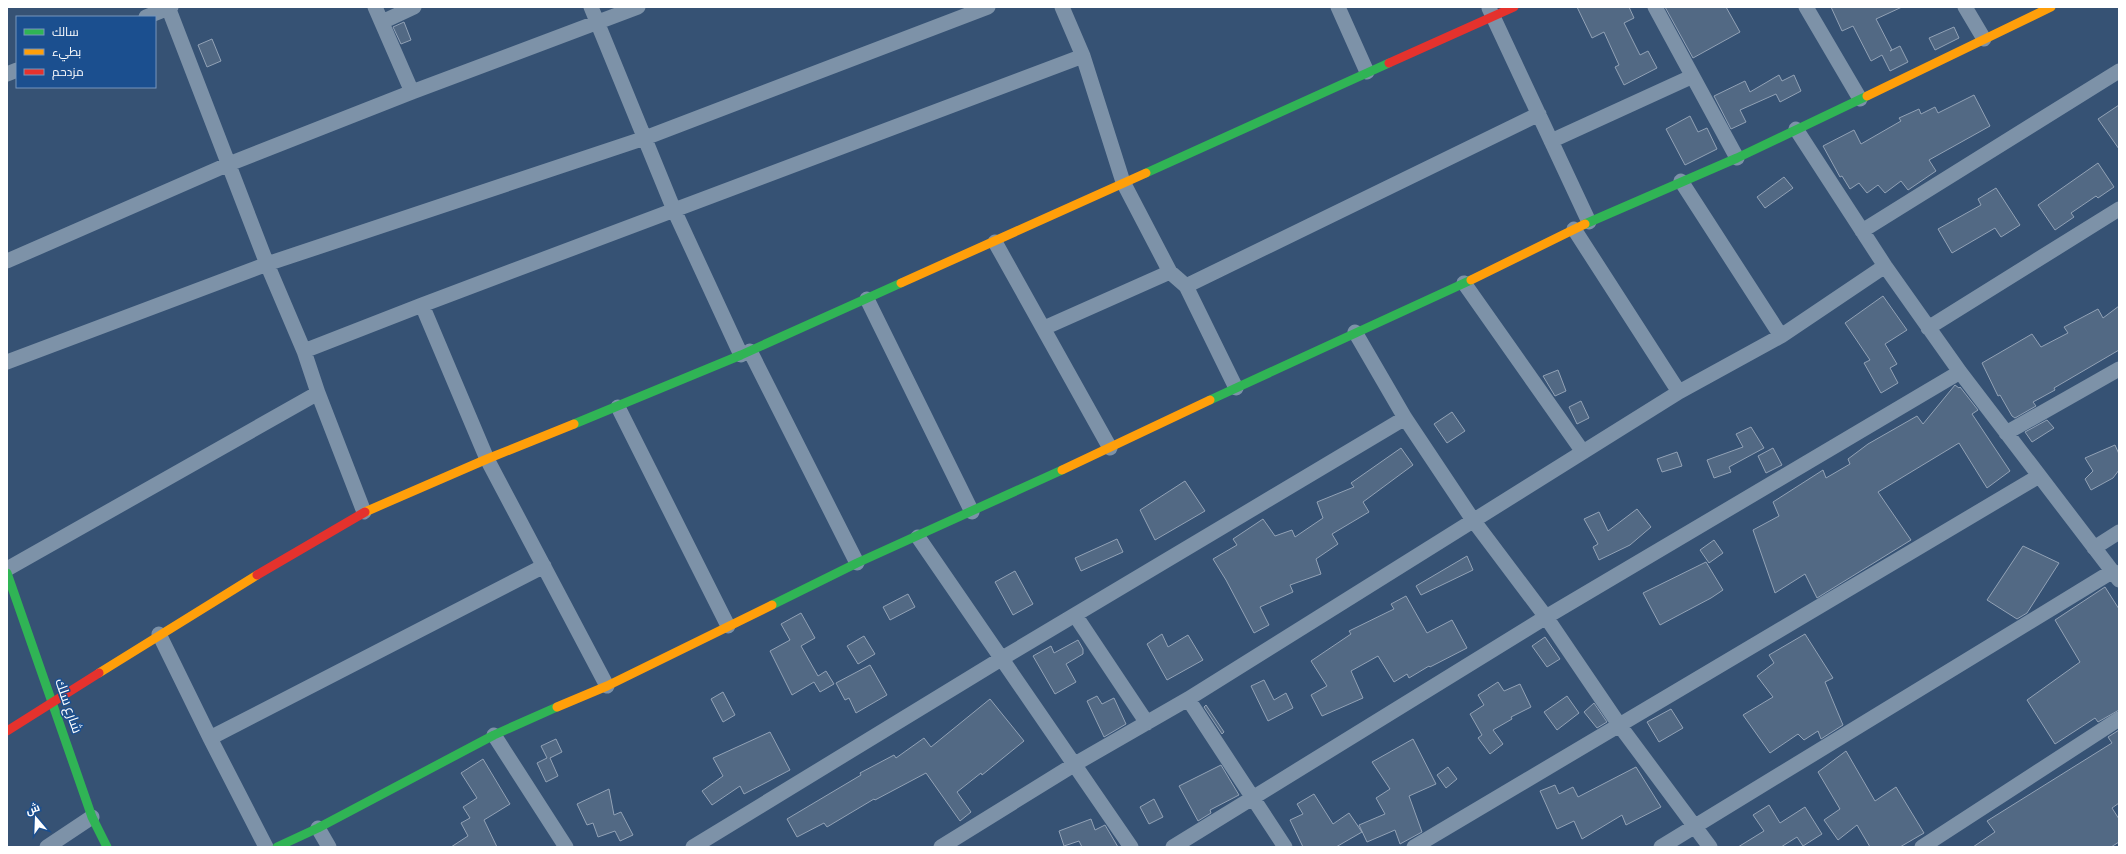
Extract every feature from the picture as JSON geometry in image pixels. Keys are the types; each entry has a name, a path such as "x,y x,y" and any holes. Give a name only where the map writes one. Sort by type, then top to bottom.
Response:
{"street":[{"path":"148,16 169,7 267,264 304,351 318,393 364,512"},
{"path":"375,7 412,92"},
{"path":"382,22 414,7"},
{"path":"591,7 674,210 746,353 857,563"},
{"path":"7,261 229,164 412,92 638,7"},
{"path":"7,362 267,264 645,138 988,7"},
{"path":"1062,7 1083,56 1123,182 1170,272 1186,286 1236,388"},
{"path":"1338,7 1367,72"},
{"path":"7,731 52,704 159,634 364,512 487,459 618,408 746,353 995,242 1123,182 1367,72 1491,12 1514,7"},
{"path":"1655,7 1691,77 1737,158"},
{"path":"1806,7 1860,99"},
{"path":"1965,7 1984,39"},
{"path":"277,847 318,828 494,735 606,686 857,563 918,537 1110,448 1355,332 1464,284 1589,222 1737,158 2051,7"},
{"path":"1491,12 1589,222"},
{"path":"304,351 422,305 1083,56"},
{"path":"1862,231 2119,71"},
{"path":"1551,141 1691,77"},
{"path":"1186,286 1539,114"},
{"path":"1661,847 2116,576 2006,433 1928,328 1885,266 1796,129"},
{"path":"1681,181 1780,336"},
{"path":"1928,328 2119,210"},
{"path":"1574,230 1679,392"},
{"path":"995,242 1110,448"},
{"path":"948,845 1075,764 1188,699 1679,392 1780,336 1885,266"},
{"path":"1044,328 1170,272"},
{"path":"1464,284 1583,452"},
{"path":"867,299 972,512"},
{"path":"422,305 487,459 606,686"},
{"path":"1355,332 1405,418 1473,520 1546,617 1620,726 1710,847"},
{"path":"2006,433 2119,369"},
{"path":"1173,847 1546,617 1960,372"},
{"path":"7,569 318,393"},
{"path":"618,408 728,626"},
{"path":"693,847 1001,659 1405,418"},
{"path":"1414,847 2039,476"},
{"path":"2094,548 2119,532"},
{"path":"918,537 1131,847"},
{"path":"210,738 544,566"},
{"name":"شارع سلك","path":"7,573 92,817 107,847"},
{"path":"1075,615 1147,723"},
{"path":"159,634 266,847"},
{"path":"1188,699 1285,847"},
{"path":"1922,847 2119,719"},
{"path":"494,735 566,847"},
{"path":"47,847 92,817"},
{"path":"318,828 329,847"}],"building":[{"path":"1577,7 1629,7 1634,18 1624,23 1640,55 1648,51 1657,68 1624,85 1615,67 1619,65 1604,32 1592,38"},
{"path":"1665,7 1726,7 1740,32 1693,58"},
{"path":"1831,7 1902,7 1876,19 1892,50 1900,46 1908,62 1890,71 1882,55 1871,61 1853,26 1842,31"},
{"path":"404,22 411,40 401,44 393,27"},
{"path":"1954,27 1959,38 1935,50 1929,38"},
{"path":"212,39 221,61 207,67 198,45"},
{"path":"1779,75 1782,81 1794,75 1801,91 1780,102 1776,94 1740,110 1746,122 1731,129 1714,96 1745,81 1750,92"},
{"path":"1974,95 1990,126 1929,160 1936,171 1908,190 1901,181 1885,193 1878,185 1867,193 1859,183 1850,189 1842,176 1840,177 1823,146 1854,130 1861,144 1901,121 1899,118 1919,109 1921,114 1935,107 1938,113"},
{"path":"2119,105 2119,149 2098,119"},
{"path":"1690,116 1698,132 1707,128 1717,149 1685,165 1666,129"},
{"path":"2098,163 2114,187 2098,198 2096,196 2071,213 2074,217 2055,230 2038,205"},
{"path":"1784,177 1793,188 1765,208 1757,197"},
{"path":"1996,188 2020,225 2001,237 1995,228 1952,253 1938,229 1981,205 1978,199"},
{"path":"1883,296 1907,330 1885,344 1897,364 1890,368 1898,383 1881,393 1864,363 1870,360 1845,323"},
{"path":"2119,306 2119,350 2033,402 2036,406 2015,418 2012,416 2000,395 1998,396 1982,363 2032,334 2041,347 2068,333 2064,327 2098,309 2103,318"},
{"path":"1558,370 1566,391 1555,396 1543,376"},
{"path":"1955,385 1959,388 1960,387 1978,410 1972,414 2010,471 1987,488 1959,443 1878,492 1911,540 1817,598 1805,574 1775,593 1753,530 1779,516 1773,502 1823,470 1826,478 1850,464 1848,459 1868,444 1917,416 1923,424"},
{"path":"1581,401 1589,418 1577,424 1569,407"},
{"path":"1452,412 1465,431 1447,443 1434,424"},
{"path":"2047,420 2054,428 2032,442 2025,432"},
{"path":"1751,427 1764,448 1729,467 1731,472 1714,478 1707,460 1743,447 1736,434"},
{"path":"2115,445 2119,454 2119,470 2113,478 2091,490 2085,479 2093,471 2085,458"},
{"path":"1401,448 1413,465 1363,502 1369,512 1332,534 1338,544 1316,559 1321,574 1290,585 1293,592 1260,607 1269,625 1254,633 1213,559 1237,545 1233,539 1263,519 1275,536 1292,530 1295,537 1323,518 1317,502 1354,487 1351,483"},
{"path":"1773,448 1782,465 1766,473 1758,456"},
{"path":"1677,452 1682,466 1662,472 1657,459"},
{"path":"1185,481 1205,511 1155,540 1140,510"},
{"path":"1637,509 1651,527 1630,545 1599,560 1593,547 1598,544 1584,519 1599,512 1608,531"},
{"path":"1117,539 1123,552 1081,571 1075,558"},
{"path":"1714,540 1723,553 1709,563 1700,550"},
{"path":"2023,546 2059,563 2027,613 2017,619 1987,600"},
{"path":"1467,556 1473,570 1421,595 1416,586"},
{"path":"1706,562 1723,590 1660,625 1643,593"},
{"path":"1015,571 1033,604 1013,615 995,582"},
{"path":"2105,587 2119,609 2119,710 2098,722 2095,718 2055,744 2027,700 2080,662 2055,620"},
{"path":"908,594 915,607 890,620 883,607"},
{"path":"1406,596 1427,633 1452,620 1467,648 1430,667 1429,666 1409,678 1407,674 1394,682 1378,656 1351,671 1363,698 1322,716 1311,695 1327,686 1311,661 1351,634 1349,631 1394,609 1391,604"},
{"path":"801,613 815,638 801,646 818,676 826,671 834,684 820,692 814,682 792,695 770,651 790,640 781,624"},
{"path":"1162,634 1168,647 1188,635 1203,660 1167,680 1147,644"},
{"path":"1805,634 1833,678 1825,682 1843,725 1821,739 1818,731 1804,740 1798,734 1770,753 1743,715 1773,697 1757,676 1774,663 1769,655"},
{"path":"864,636 875,654 858,664 847,646"},
{"path":"1545,637 1560,659 1547,667 1532,646"},
{"path":"1078,640 1083,649 1083,654 1066,664 1076,682 1055,694 1033,656 1051,646 1054,653"},
{"path":"870,665 887,695 856,713 849,698 845,700 836,683"},
{"path":"1264,680 1274,700 1286,693 1293,708 1268,721 1251,686"},
{"path":"1498,682 1504,691 1520,684 1531,707 1511,717 1512,719 1493,730 1503,744 1490,754 1478,738 1482,735 1470,714 1484,705 1478,695"},
{"path":"723,692 735,715 723,722 711,699"},
{"path":"1097,696 1102,704 1114,698 1126,724 1104,737 1087,701"},
{"path":"1567,696 1579,713 1557,730 1544,712"},
{"path":"990,699 1024,741 982,775 981,773 957,792 971,812 960,821 926,773 875,800 874,799 827,827 824,823 797,837 787,819 861,775 860,773 894,755 896,758 924,738 931,747"},
{"path":"1594,703 1607,722 1597,728 1584,712"},
{"path":"1206,705 1224,732 1222,734 1204,707"},
{"path":"1671,709 1683,728 1659,742 1647,722"},
{"path":"2119,730 2119,803 2112,808 2119,819 2119,842 2111,847 1973,847 1995,832 1987,821 2112,743 2108,737"},
{"path":"770,732 790,770 744,794 740,786 712,805 702,791 723,776 713,758"},
{"path":"556,739 562,752 550,758 558,776 546,782 537,763 547,758 541,746"},
{"path":"1413,739 1436,784 1409,796 1422,832 1400,844 1395,830 1367,842 1359,825 1385,814 1376,798 1390,789 1372,762"},
{"path":"1846,751 1875,801 1896,787 1924,833 1900,847 1870,847 1857,825 1838,840 1824,820 1840,809 1818,772"},
{"path":"483,759 510,804 484,820 497,847 451,847 468,836 461,823 470,818 463,807 477,798 461,773"},
{"path":"1221,765 1239,795 1210,810 1211,813 1198,821 1179,786"},
{"path":"1448,767 1457,779 1446,788 1437,775"},
{"path":"1636,767 1661,807 1626,825 1622,815 1582,839 1574,821 1557,829 1540,791 1555,785 1559,794 1573,787 1578,797"},
{"path":"609,789 614,815 621,812 633,835 620,841 615,831 598,837 593,823 587,825 577,804"},
{"path":"1314,794 1333,824 1349,813 1362,832 1336,847 1303,847 1290,820 1303,814 1297,804"},
{"path":"1154,799 1163,817 1149,824 1140,807"},
{"path":"1769,805 1780,823 1805,807 1822,834 1803,846 1797,837 1781,847 1738,847 1764,831 1753,815"},
{"path":"1091,819 1095,830 1105,825 1118,847 1082,847 1079,841 1064,846 1059,831"}],"traffic: fast":[{"path":"1146,173 1389,63"},
{"path":"1585,224 1737,158 1867,96"},
{"path":"1210,400 1471,280"},
{"path":"574,424 741,355 901,283"},
{"path":"772,605 857,563 1062,470"},
{"path":"7,573 92,817 107,847"},
{"path":"277,847 318,828 494,735 557,707"}],"traffic: slow":[{"path":"1867,96 2051,7"},
{"path":"901,283 1146,173"},
{"path":"1471,280 1585,224"},
{"path":"1062,470 1210,400"},
{"path":"365,512 487,459 574,424"},
{"path":"99,673 257,575"},
{"path":"557,707 607,686 772,605"}],"traffic: jam":[{"path":"1389,63 1514,7"},
{"path":"257,575 365,512"},
{"path":"7,731 99,673"}]}
